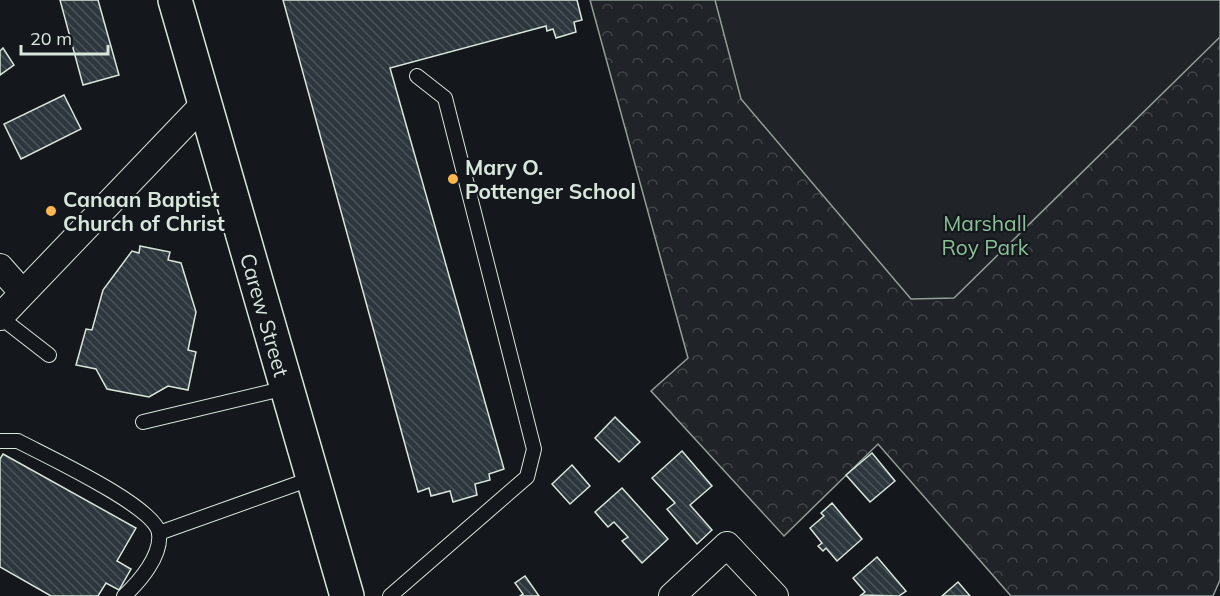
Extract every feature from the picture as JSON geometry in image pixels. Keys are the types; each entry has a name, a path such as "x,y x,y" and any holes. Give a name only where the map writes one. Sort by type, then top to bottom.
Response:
{"street":[{"name":"Carew Street","path":"175,0 347,596"},
{"path":"0,317 204,104"},
{"path":"0,267 22,292"},
{"path":"672,596 727,545 775,596"}],"lane":[{"path":"390,596 527,477 534,449 445,98 417,76"},
{"path":"0,317 49,355"},
{"path":"143,422 286,388"},
{"path":"0,441 18,441 124,498 150,517 159,533 155,553 138,582 124,596"},
{"path":"159,533 313,478"}],"green space":[{"name":"Marshall Roy Park","path":"590,0 1220,0 1220,580 1213,596 1011,596 878,444 784,536 651,391 688,358"},
{"path":"715,0 1220,0 1220,37 954,298 911,299 741,99"}],"building":[{"path":"60,0 98,0 119,75 83,85"},
{"path":"283,0 577,0 582,20 574,22 576,32 556,38 553,29 547,31 546,26 390,68 504,469 489,474 490,480 475,484 477,495 453,502 450,491 431,496 429,488 418,492"},
{"path":"3,48 14,65 0,75 0,51"},
{"path":"64,95 81,129 21,159 4,124"},
{"path":"140,246 170,252 168,260 181,263 196,312 188,350 196,352 188,390 168,386 149,397 107,389 96,369 76,365 86,329 92,330 103,290 132,251 139,253"},
{"path":"615,417 640,442 619,462 595,438"},
{"path":"682,451 712,486 690,505 712,530 697,544 667,509 675,503 652,478"},
{"path":"872,453 895,481 870,502 846,475"},
{"path":"3,454 136,528 117,561 131,569 119,590 106,583 98,596 51,596 0,567 0,459"},
{"path":"572,465 590,486 570,504 552,484"},
{"path":"622,488 668,539 642,563 622,541 628,537 614,522 608,527 595,512"},
{"path":"832,503 862,539 837,561 826,548 823,551 818,546 822,543 810,528 824,516 821,513"},
{"path":"877,557 906,591 899,596 861,595 865,592 853,578"},
{"path":"525,576 539,596 520,596 523,594 515,583"},
{"path":"958,582 970,596 942,596"}],"place":[{"name":"Mary O. Pottenger School","path":"453,179"},
{"name":"Canaan Baptist Church of Christ","path":"51,211"}]}
